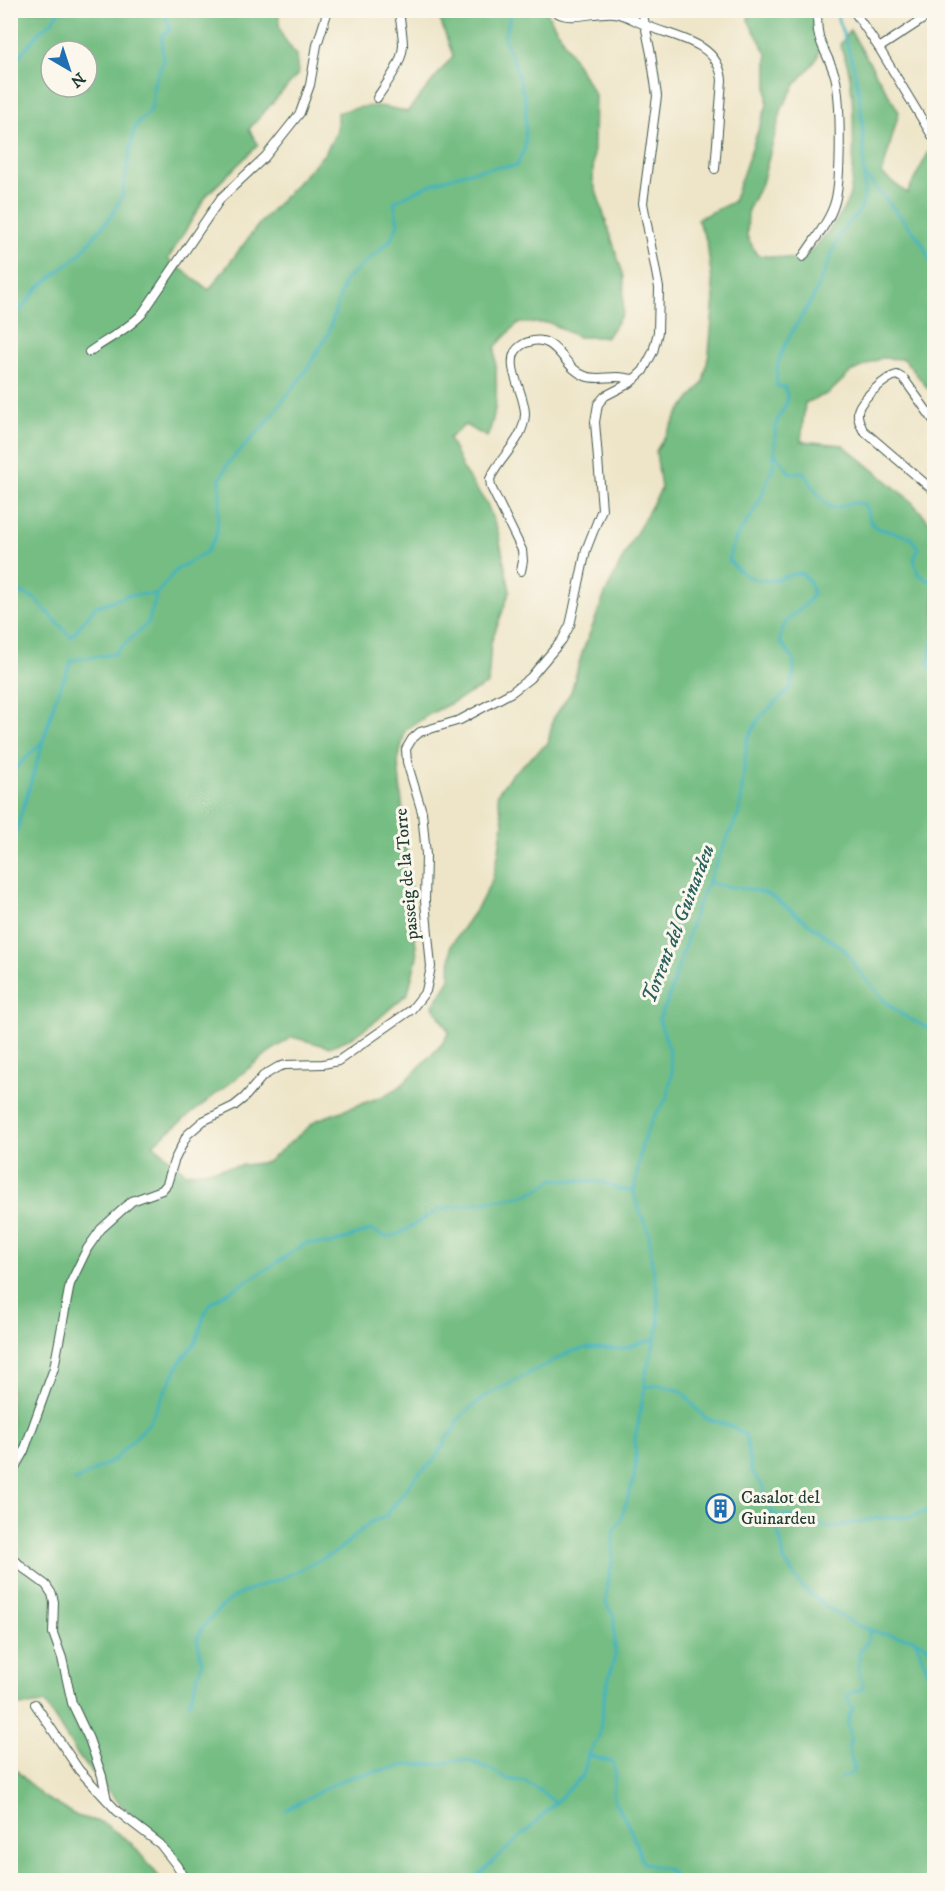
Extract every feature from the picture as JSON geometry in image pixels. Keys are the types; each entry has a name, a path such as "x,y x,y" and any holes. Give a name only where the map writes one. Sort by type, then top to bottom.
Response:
{"street":[{"path":"89,352 109,337 129,327 142,314 221,198 265,157 293,124 306,100 317,45 328,10"},
{"path":"377,98 398,64 401,54 403,45 399,10"},
{"path":"553,10 564,16 614,13 630,17 646,26 700,46 717,60 722,80 715,169"},
{"name":"passeig de la Torre","path":"10,1476 24,1451 54,1368 70,1284 87,1249 101,1229 132,1201 162,1190 167,1184 174,1161 187,1135 203,1121 234,1106 263,1076 285,1065 323,1064 338,1061 411,1010 426,991 431,967 425,901 426,855 422,812 407,762 406,749 420,732 460,720 512,692 530,678 562,640 570,625 586,550 602,508 595,422 598,404 605,396 635,379 643,371 653,352 658,332 660,302 643,202 657,96 642,10"},
{"path":"803,257 834,207 838,194 840,130 836,78 818,35 818,10"},
{"path":"853,10 879,48 934,139"},
{"path":"879,48 934,12"},
{"path":"521,572 522,550 496,497 490,479 515,442 524,422 524,401 512,360 515,352 524,344 536,340 543,341 552,345 574,370 587,377 635,379"},
{"path":"934,421 904,379 897,375 888,378 867,396 860,405 858,414 863,430 934,491"},
{"path":"10,1555 46,1585 52,1594 54,1602 52,1633 62,1658 72,1703 89,1739 108,1800"},
{"path":"35,1704 70,1758 126,1819 160,1844 185,1881"}],"green space":[{"path":"11,11 279,11 279,25 283,37 296,55 298,74 249,129 258,145 207,195 168,259 209,290 259,224 325,153 337,131 337,113 372,106 407,112 453,56 437,11 546,11 595,95 593,181 624,277 623,313 607,337 578,337 550,323 518,323 495,347 496,404 487,437 465,425 449,438 464,471 487,504 498,532 510,591 491,643 488,684 428,715 405,730 398,762 417,957 408,993 376,1021 351,1038 329,1047 292,1037 268,1053 153,1144 186,1173 267,1162 317,1120 386,1095 402,1085 442,1044 449,1032 433,1006 450,979 451,945 479,905 492,880 503,821 497,794 512,774 548,743 553,719 571,692 582,653 605,594 661,489 656,451 680,411 703,383 709,353 714,298 707,242 697,219 733,202 767,105 767,54 748,20 750,11 816,11 813,29 821,45 817,59 795,85 782,108 762,183 748,210 747,236 757,255 802,260 835,223 849,197 853,171 853,113 848,67 840,45 850,30 899,112 882,174 907,193 934,142 934,396 904,359 881,358 851,372 829,393 805,403 801,441 843,445 910,500 934,527 934,1880 187,1880 171,1849 117,1801 79,1757 45,1703 11,1707"},
{"path":"10,1764 42,1796 77,1816 103,1823 130,1842 162,1880 11,1880"}],"waterway":[{"path":"10,67 41,30 51,23 60,10"},
{"path":"10,323 37,289 79,255 112,215 122,196 134,130 152,107 154,83 163,62 162,36 170,29 166,19 167,10"},
{"path":"10,774 43,741 55,700 72,660 114,654 148,623 157,594 176,570 206,552 216,536 220,479 229,462 268,421 307,369 328,334 345,280 390,241 398,224 394,202 453,176 484,169 516,166 525,148 526,103 504,38 512,10"},
{"name":"Torrent del Guinardeu","path":"473,1880 583,1775 588,1755 599,1737 605,1692 615,1656 614,1617 606,1603 607,1584 612,1564 613,1532 621,1519 634,1479 635,1439 645,1376 659,1325 657,1289 649,1233 636,1202 634,1191 642,1143 653,1118 667,1098 672,1073 668,1046 659,1019 668,1000 696,909 740,810 747,740 760,717 789,690 794,673 794,660 780,642 784,625 813,594 810,583 802,573 767,581 755,579 743,574 729,560 735,540 757,506 773,465 776,428 787,400 785,387 777,386 778,363 786,342 818,287 840,234 858,213 864,198 862,114 856,77 837,10"},
{"path":"864,174 921,241 934,268"},
{"path":"776,455 790,473 803,472 821,499 829,506 836,507 854,503 865,505 871,523 877,528 910,537 918,548 914,560 918,574 934,583"},
{"path":"10,588 34,598 71,637 95,607 129,595 157,594"},
{"path":"934,640 929,662 934,674"},
{"path":"10,852 43,741"},
{"path":"708,882 755,890 770,895 846,951 858,970 889,1005 904,1016 934,1031"},
{"path":"75,1481 114,1460 149,1423 180,1362 196,1342 205,1313 212,1302 306,1243 330,1244 371,1230 385,1237 397,1235 440,1209 521,1196 538,1190 554,1179 602,1182 618,1189 634,1191"},
{"path":"189,1704 202,1663 197,1638 203,1627 219,1609 234,1597 281,1579 336,1552 371,1522 385,1517 417,1475 434,1461 445,1445 445,1439 456,1429 457,1421 484,1397 570,1352 586,1348 622,1349 654,1339"},
{"path":"645,1387 659,1385 681,1391 705,1418 733,1427 746,1436 751,1470 763,1487 782,1545 784,1560 802,1587 828,1608 858,1626 883,1634 915,1639 934,1651"},
{"path":"770,1513 800,1517 830,1528 878,1518 910,1517 934,1509"},
{"path":"841,1778 852,1773 854,1767 849,1750 851,1739 848,1724 848,1717 853,1711 847,1696 863,1687 859,1670 859,1652 867,1642 870,1630"},
{"path":"915,1640 928,1671 934,1695"},
{"path":"588,1755 612,1762 615,1771 613,1793 615,1802 632,1832 643,1863 669,1870 677,1880"},
{"path":"286,1810 351,1777 407,1765 439,1764 462,1760 490,1769 507,1779 526,1782 555,1803"}],"place":[{"name":"Casalot del Guinardeu","path":"720,1508"}]}
